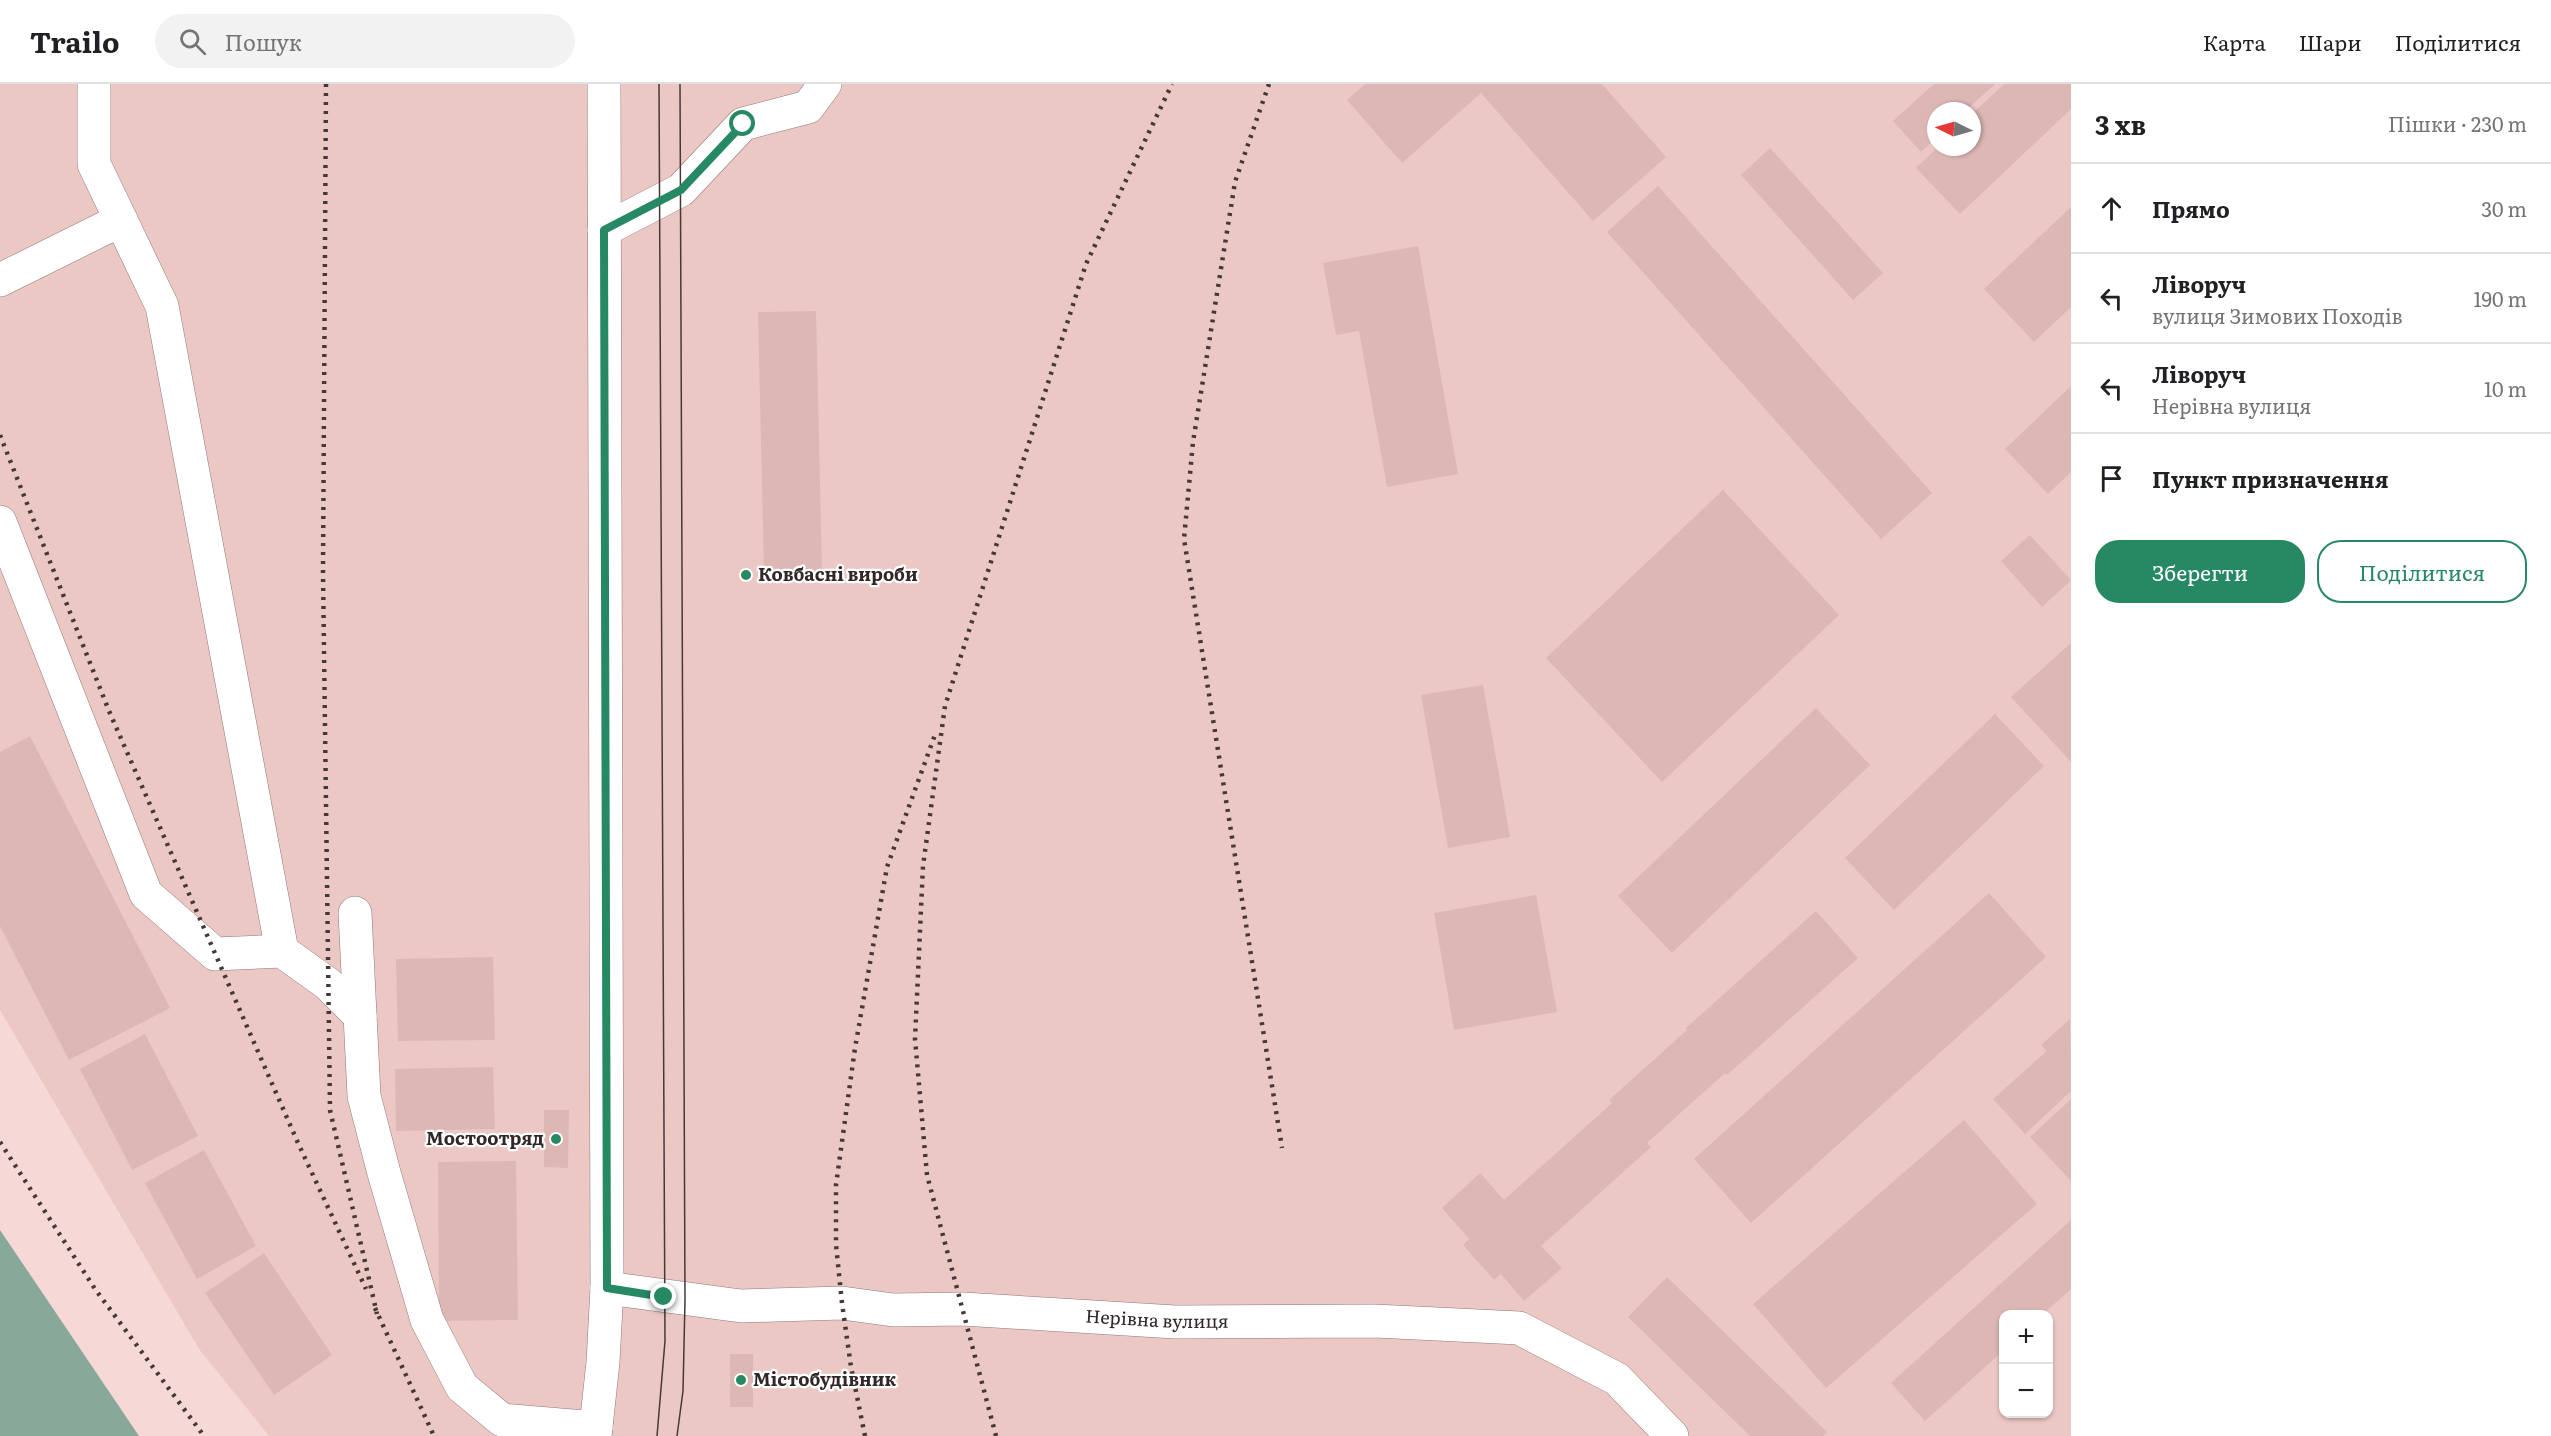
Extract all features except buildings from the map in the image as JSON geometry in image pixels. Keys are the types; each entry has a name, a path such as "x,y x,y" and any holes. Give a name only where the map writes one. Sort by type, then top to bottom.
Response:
{"main road":[{"path":"94,84 94,164 162,306 282,951"},
{"path":"355,913 364,1096 427,1320 462,1387 502,1420 596,1432 607,1288 604,84"},
{"path":"604,230 681,190 743,124 808,107 825,84"},
{"path":"0,280 121,220"},
{"path":"0,522 146,894 215,954 282,951 328,984 360,1016"},
{"name":"Нерівна вулиця","path":"607,1288 741,1306 842,1303 893,1310 963,1309 1175,1322 1375,1321 1519,1329 1617,1379 1672,1436"}],"shaded area":[{"path":"0,84 2071,84 2071,1436 269,1436 199,1349 0,1010"}],"green space":[{"path":"0,1230 139,1436 0,1436"}],"tram line":[{"path":"657,1436 665,1341 659,84"},
{"path":"677,1436 683,1391 685,1300 680,84"}],"railway":[{"path":"326,84 323,572 330,1110 377,1314"},
{"path":"996,1436 927,1175 915,1039 923,866 945,706 1086,264 1172,84"},
{"path":"1269,84 1235,182 1193,442 1184,539 1282,1148"},
{"path":"0,435 109,711 298,1143 366,1289"},
{"path":"865,1436 851,1367 842,1303 836,1245 836,1185 855,1048 887,867 936,732"},
{"path":"0,1142 95,1289 204,1436"},
{"path":"375,1308 434,1436"}],"place":[{"name":"Ковбасні вироби","path":"746,575"},
{"name":"Мостоотряд","path":"556,1139"},
{"name":"Містобудівник","path":"741,1380"}],"route":[{"path":"664,1297 607,1288 604,230 681,190 743,124"}]}
